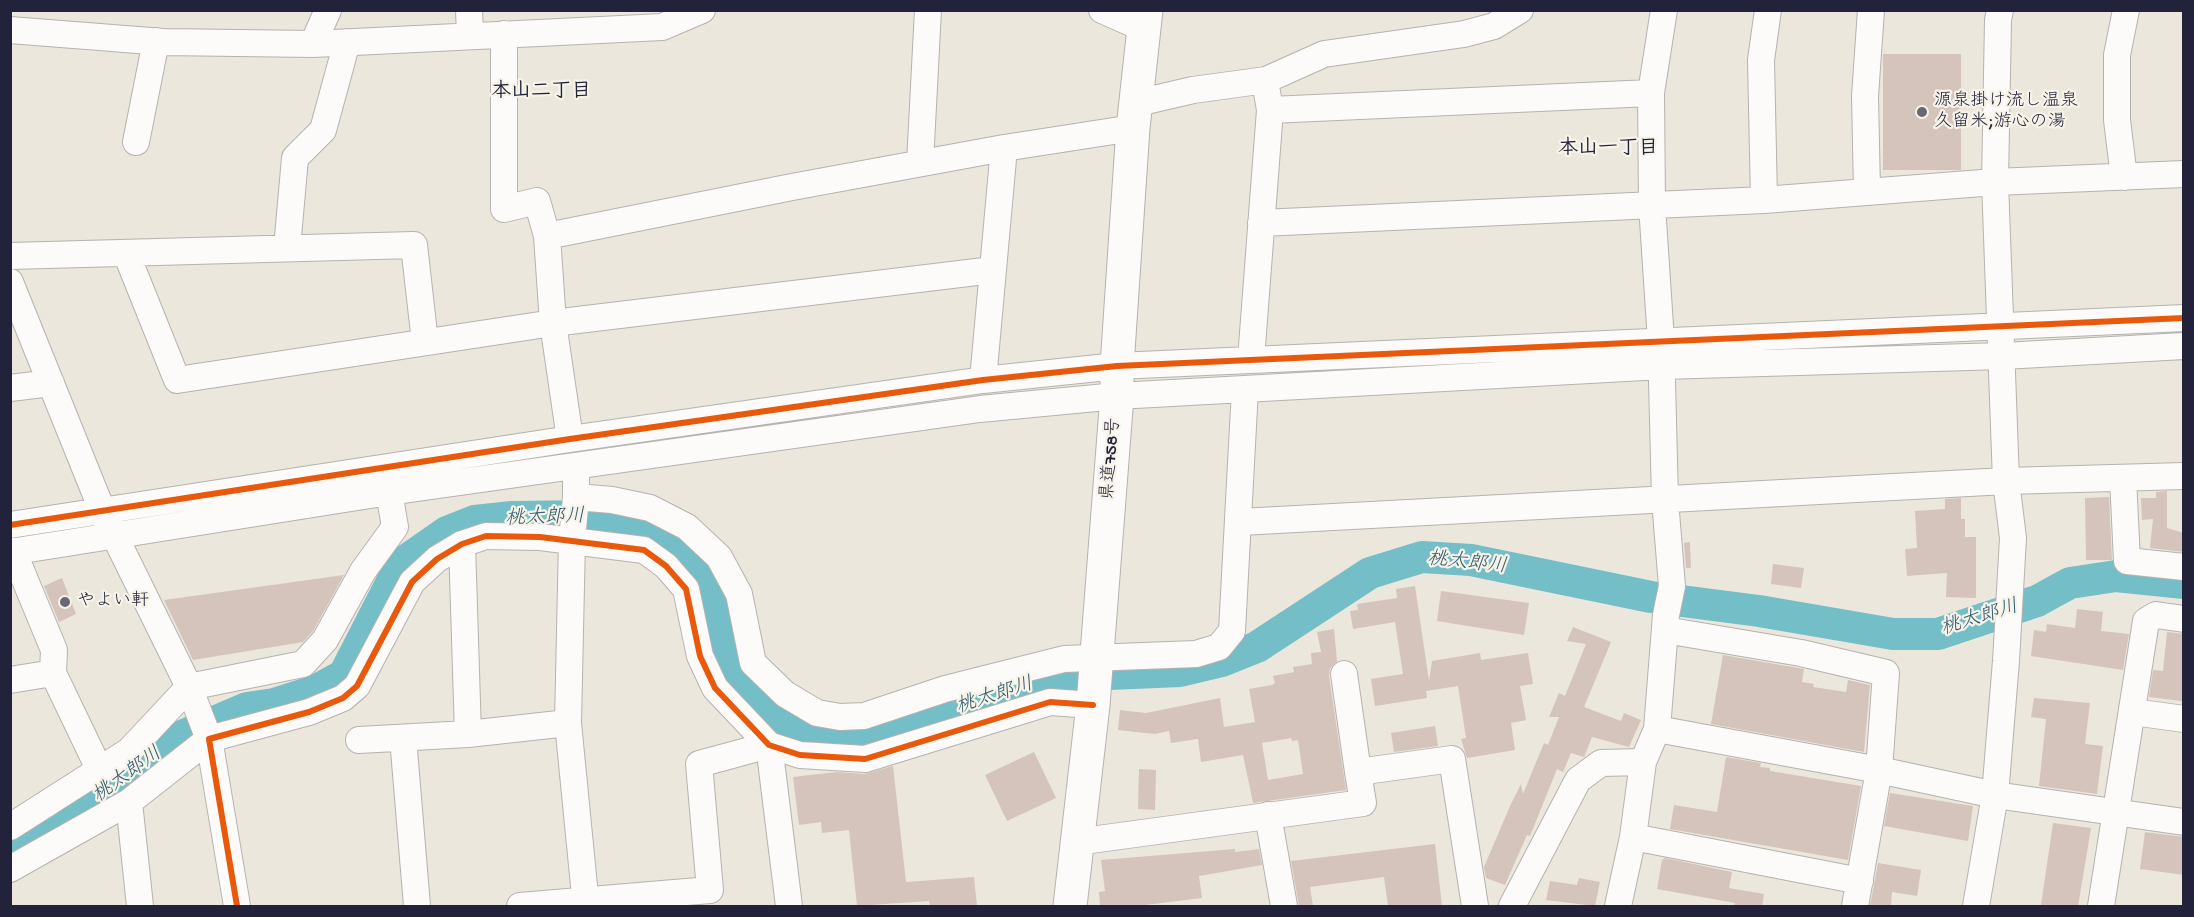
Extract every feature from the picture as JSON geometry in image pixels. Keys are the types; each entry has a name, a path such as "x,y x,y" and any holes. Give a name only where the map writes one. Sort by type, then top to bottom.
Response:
{"main road":[{"name":"県道758号","path":"1070,906 1097,658 1135,115 1145,20"}],"street":[{"path":"313,44 328,10"},
{"path":"469,10 470,36"},
{"path":"10,30 156,41 313,44 504,34 591,20 662,27 702,10"},
{"path":"920,163 928,10"},
{"path":"1102,10 1145,20"},
{"path":"547,236 1004,148 1135,115 1193,90 1266,80 1324,54 1464,34 1494,26 1520,10"},
{"path":"1618,906 1633,837 1643,762 1657,729 1665,630 1672,586 1665,500 1661,341 1652,205 1651,93 1664,10"},
{"path":"1764,200 1761,60 1768,10"},
{"path":"1867,192 1865,96 1871,10"},
{"path":"1978,905 1995,795 2013,538 2007,481 1995,182 2000,10"},
{"path":"2124,177 2117,120 2117,55 2126,10"},
{"path":"504,34 504,208 537,201 547,236 553,323 570,438"},
{"path":"136,142 156,41"},
{"path":"287,248 295,158 323,130 346,42"},
{"path":"1251,359 1270,110 1266,80"},
{"path":"1270,110 1651,93"},
{"path":"983,380 1004,148"},
{"path":"1261,223 1764,200 1995,182 2184,174"},
{"path":"10,256 414,245 425,342"},
{"path":"126,253 177,380 553,323 993,270"},
{"path":"10,282 102,510 192,696 210,739 237,906"},
{"path":"100,771 53,673 54,650 12,551 389,492 980,410 1117,381 1251,359 2184,318"},
{"path":"10,525 570,438 983,380 1117,381 1245,389 1662,366 2002,356 2184,346"},
{"path":"10,388 51,383"},
{"path":"576,497 612,500 650,508 687,527 719,557 739,594 753,663 785,694 817,713 840,717 864,716 945,688 1064,659 1196,654 1219,647 1232,631 1240,522 1245,389"},
{"path":"576,466 568,723 586,904"},
{"path":"1240,522 2007,481 2184,476"},
{"path":"2123,478 2127,561 2184,567"},
{"path":"10,827 129,751 192,696 303,664 325,640 363,571 395,527 389,492"},
{"path":"10,869 129,802 210,739 309,712 343,698 357,686 412,582 436,560 462,544 486,536 572,540 644,550 666,566 686,589 700,656 715,688 769,745 800,755 865,759 1050,702 1093,705"},
{"path":"462,544 468,734"},
{"path":"2101,906 2114,812 2133,712 2146,621 2156,615 2184,619"},
{"path":"1665,630 1801,653 1886,673 1879,770 1855,906"},
{"path":"10,680 53,673"},
{"path":"1076,842 1363,802 1344,674"},
{"path":"2133,712 2184,719"},
{"path":"359,740 468,734 568,723"},
{"path":"1657,729 1879,770 1995,795 2184,822"},
{"path":"403,738 417,906"},
{"path":"520,906 586,904 710,890 699,764 769,745"},
{"path":"769,745 789,906"},
{"path":"1358,772 1452,759 1475,906"},
{"path":"1512,906 1578,780 1601,763 1643,762"},
{"path":"129,802 140,906"},
{"path":"1268,815 1284,906"},
{"path":"1633,837 1860,881"}],"building":[{"name":"源泉掛け流し温泉 久留米;游心の湯","path":"1883,54 1961,54 1961,170 1883,170"},
{"path":"2167,491 2167,528 2184,533 2184,552 2150,548 2153,519 2142,520 2141,498 2156,498 2156,492"},
{"path":"2109,497 2112,560 2086,560 2085,498"},
{"path":"1961,498 1961,519 1965,519 1965,537 1976,537 1976,598 1946,597 1947,573 1907,576 1905,549 1917,548 1915,511 1945,509 1945,499"},
{"path":"1690,542 1691,568 1686,568 1684,543"},
{"path":"1773,564 1804,568 1801,588 1771,584"},
{"path":"344,575 313,631 303,642 193,660 164,600"},
{"path":"62,578 76,614 59,622 44,586"},
{"path":"1415,586 1429,681 1432,661 1480,653 1481,660 1528,653 1533,684 1520,686 1526,720 1511,723 1515,750 1467,758 1461,739 1466,738 1458,686 1426,691 1427,698 1375,706 1371,679 1403,674 1395,622 1353,629 1350,611 1358,610 1357,604 1397,598 1396,589"},
{"path":"1441,591 1529,603 1524,635 1437,621"},
{"path":"2077,609 2103,612 2101,631 2129,634 2123,670 2031,656 2034,630 2046,632 2047,624 2075,628"},
{"path":"1573,627 1611,642 1584,707 1621,721 1624,713 1641,720 1629,747 1592,737 1584,757 1571,753 1563,772 1557,769 1530,836 1527,835 1505,885 1486,878 1484,867 1521,784 1523,794 1544,743 1548,745 1559,717 1549,717 1559,693 1565,696 1586,644 1567,641"},
{"path":"1334,629 1337,661 1330,668 1329,676 1346,790 1253,803 1243,755 1201,762 1198,739 1171,743 1169,731 1155,734 1118,730 1120,710 1146,713 1220,698 1224,727 1255,722 1249,689 1272,685 1275,683 1273,676 1294,672 1293,667 1312,664 1311,653 1321,652 1317,632","holes":["1291,738 1292,741 1298,740 1303,774 1268,780 1262,743"]},
{"path":"2167,632 2184,634 2182,701 2149,697 2153,670 2163,671"},
{"path":"1723,655 1804,669 1802,682 1814,684 1813,687 1846,692 1848,680 1870,685 1864,752 1711,724"},
{"path":"2034,698 2090,703 2085,744 2103,746 2097,794 2039,786 2046,719 2031,717"},
{"path":"1435,726 1438,746 1394,752 1391,733"},
{"path":"1034,752 1056,798 1007,821 985,775"},
{"path":"1726,757 1761,763 1760,767 1770,768 1770,771 1861,786 1848,860 1670,829 1674,805 1717,812"},
{"path":"893,766 906,882 974,877 977,906 930,906 929,901 857,906 849,830 822,833 821,822 799,825 793,777 837,772 864,774"},
{"path":"1139,769 1156,770 1155,810 1138,809"},
{"path":"1890,793 1973,806 1968,841 1884,826"},
{"path":"2053,823 2091,828 2078,906 2041,905"},
{"path":"2145,832 2184,837 2184,875 2140,869"},
{"path":"1435,844 1442,906 1388,906 1384,877 1310,887 1313,906 1299,906 1291,861"},
{"path":"1235,849 1235,852 1259,849 1262,865 1199,876 1202,898 1137,906 1100,906 1099,892 1105,891 1101,860"},
{"path":"1665,858 1732,872 1729,888 1764,894 1762,906 1734,906 1735,903 1657,889 1662,860"},
{"path":"1878,863 1921,870 1917,896 1892,892 1891,906 1870,906"},
{"path":"1579,878 1600,882 1595,906 1546,900 1550,881 1577,885"}],"waterway":[{"name":"桃太郎川","path":"10,852 101,797 182,736 247,708 274,704 315,691 344,675 401,564 447,532 475,521 512,517 592,516 628,523 664,537 693,560 709,587 732,673 750,701 803,735 851,741 877,737 1021,686 1064,676 1180,671 1222,661 1257,647 1370,573 1422,557 1471,560 1651,597 1759,611 1893,634 1938,634 2037,601 2070,583 2116,576 2184,583"}],"cycle path":[{"path":"10,525 570,439 983,380 1117,366 2184,318"},
{"path":"237,906 209,739 309,712 343,698 357,686 412,582 437,559 462,544 486,536 540,537 644,550 666,566 686,589 700,656 715,688 769,745 800,755 865,759 1050,702 1093,705"}],"place":[{"name":"源泉掛け流し温泉 久留米;游心の湯","path":"1922,112"},
{"name":"やよい軒","path":"65,602"}],"district":[{"name":"本山二丁目","path":"541,93"},
{"name":"本山一丁目","path":"1608,150"}]}
